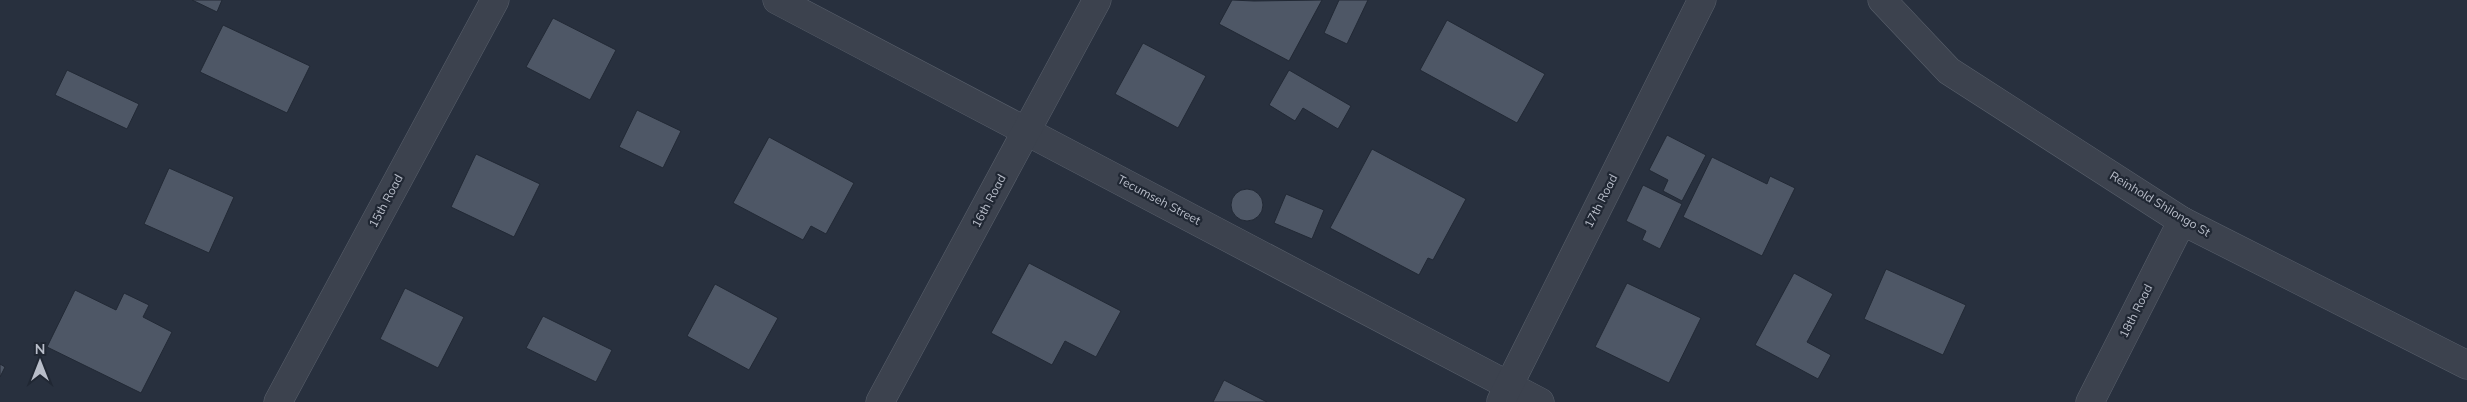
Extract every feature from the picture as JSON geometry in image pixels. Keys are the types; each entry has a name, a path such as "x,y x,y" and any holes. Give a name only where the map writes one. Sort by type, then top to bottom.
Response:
{"street":[{"name":"15th Road","path":"278,402 494,0"},
{"name":"Tecumseh Street","path":"778,0 1027,131 1504,394 1540,402"},
{"name":"16th Road","path":"880,402 1097,0"},
{"name":"17th Road","path":"1504,394 1702,0"},
{"name":"Reinhold Shilongo St","path":"1882,0 1949,71 2182,221 2467,365"},
{"name":"18th Road","path":"2090,402 2182,221"}],"building":[{"path":"192,0 222,0 217,12"},
{"path":"1232,0 1322,0 1289,61 1219,24"},
{"path":"1339,0 1368,0 1347,44 1324,33"},
{"path":"553,18 616,50 590,100 526,67"},
{"path":"1447,20 1545,74 1517,123 1420,70"},
{"path":"223,25 310,66 287,113 200,72"},
{"path":"1143,43 1206,76 1178,128 1115,94"},
{"path":"67,70 139,104 127,129 55,95"},
{"path":"1289,70 1351,106 1338,129 1303,108 1295,121 1269,105"},
{"path":"637,110 681,131 663,168 619,147"},
{"path":"1667,135 1706,155 1682,201 1663,191 1668,180 1649,170"},
{"path":"769,137 854,183 826,234 811,226 803,240 733,203"},
{"path":"1372,149 1466,199 1433,260 1428,258 1419,275 1330,228"},
{"path":"476,154 540,184 514,237 451,207"},
{"path":"1712,157 1767,184 1770,176 1795,188 1762,256 1683,217"},
{"path":"169,168 234,197 209,253 144,224"},
{"path":"1643,185 1682,204 1660,249 1642,240 1646,231 1626,221"},
{"path":"1247,189 1253,190 1258,194 1262,199 1262,211 1258,216 1253,220 1247,221 1241,220 1236,216 1232,211 1231,205 1232,199 1236,194 1241,190"},
{"path":"1286,194 1324,210 1312,239 1274,223"},
{"path":"1029,263 1121,311 1096,357 1065,341 1052,365 991,333"},
{"path":"1886,269 1966,305 1943,355 1864,319"},
{"path":"1794,273 1833,294 1807,342 1831,355 1818,379 1755,345"},
{"path":"1627,283 1701,318 1669,383 1595,347"},
{"path":"715,284 778,318 749,370 687,336"},
{"path":"405,288 464,317 438,368 380,339"},
{"path":"75,290 116,310 124,293 149,305 143,317 172,332 141,393 47,347"},
{"path":"543,316 612,350 596,382 526,348"},
{"path":"0,364 5,367 0,377"},
{"path":"1224,380 1267,402 1213,402"}]}
